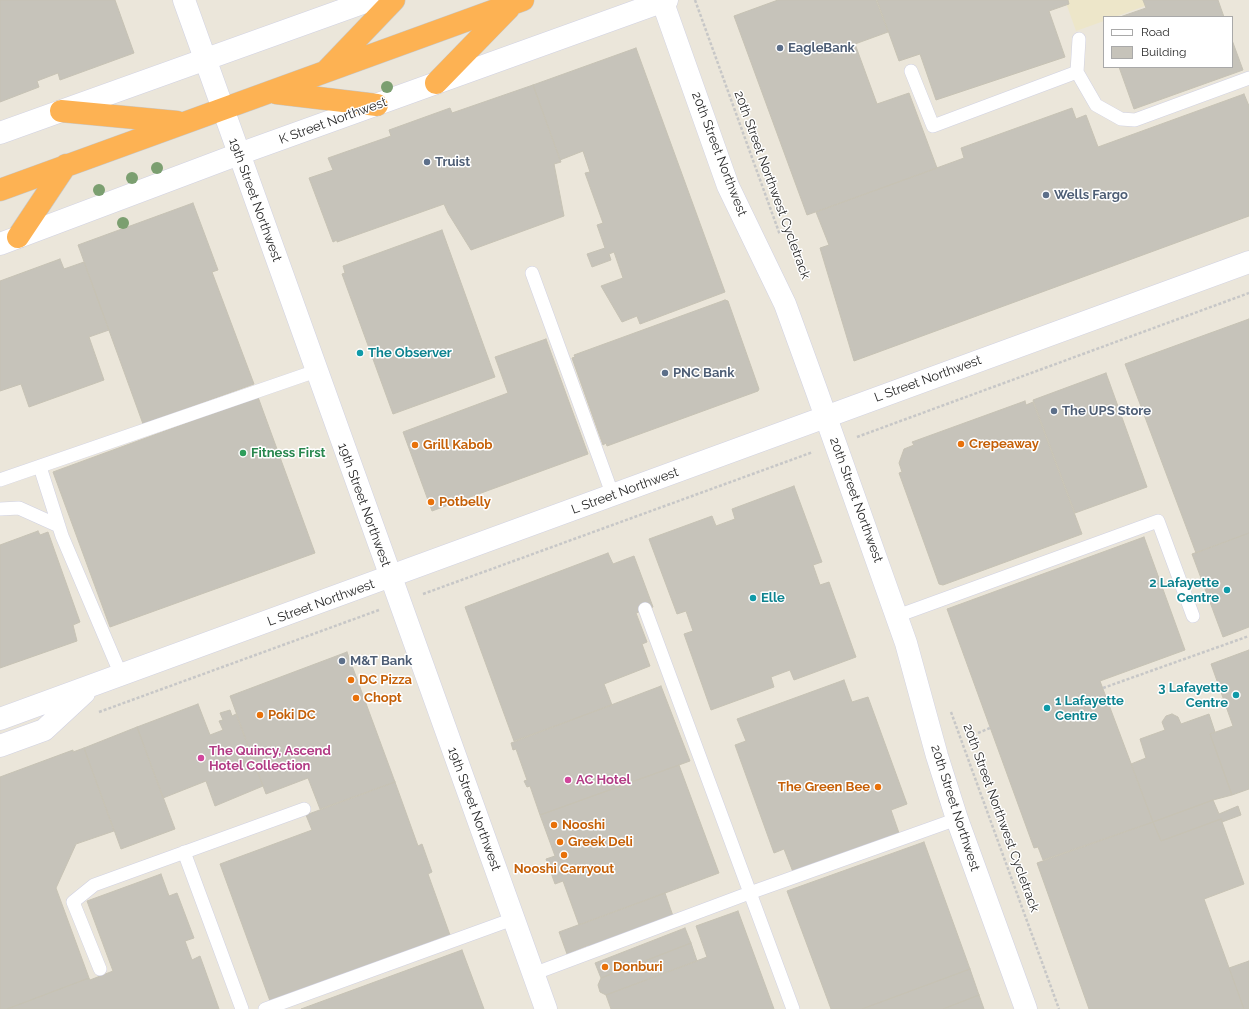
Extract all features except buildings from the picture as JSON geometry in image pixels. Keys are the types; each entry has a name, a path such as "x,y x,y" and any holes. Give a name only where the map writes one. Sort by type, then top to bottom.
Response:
{"highway":[{"path":"322,74 394,0"},
{"path":"0,190 184,122 271,93 518,2"},
{"path":"436,83 518,2"},
{"path":"271,93 377,105"},
{"path":"61,111 184,122"},
{"path":"9,241 66,165"}],"street":[{"name":"19th Street Northwest","path":"184,0 316,372 546,1009"},
{"path":"0,133 371,0"},
{"name":"K Street Northwest","path":"9,241 239,154 663,1"},
{"name":"20th Street Northwest","path":"663,1 728,186 785,304 826,417 897,616 957,819 1026,1009"},
{"name":"L Street Northwest","path":"0,719 391,578 1249,262"},
{"path":"0,746 44,730 91,686"}],"lane":[{"path":"1079,39 1077,72 1096,105 1122,119 1135,120 1249,78"},
{"path":"911,71 933,126 1077,72"},
{"path":"532,273 612,496"},
{"path":"0,480 316,372"},
{"path":"40,467 59,526 121,675"},
{"path":"0,509 19,508 59,526"},
{"path":"897,616 1158,520 1194,616"},
{"path":"645,609 793,1009"},
{"path":"100,969 74,902 94,885 304,809"},
{"path":"533,974 749,893 957,819"},
{"path":"184,852 242,1009"},
{"path":"265,1009 513,919"}],"path":[{"name":"20th Street Northwest Cycletrack","path":"695,0 782,242"},
{"path":"880,429 1249,293"},
{"path":"446,586 796,458"},
{"name":"L Street Northwest","path":"103,711 364,616"},
{"path":"1103,688 1249,636"},
{"name":"20th Street Northwest Cycletrack","path":"950,708 1059,1009"},
{"path":"978,733 990,728"}],"shaded area":[{"path":"1065,0 1161,0 1118,16 1103,16 1103,21 1076,31"}],"place":[{"name":"EagleBank","path":"780,48"},
{"name":"Truist","path":"427,162"},
{"name":"Wells Fargo","path":"1046,195"},
{"name":"The Observer","path":"360,353"},
{"name":"PNC Bank","path":"665,373"},
{"name":"The UPS Store","path":"1054,411"},
{"name":"Crepeaway","path":"961,444"},
{"name":"Grill Kabob","path":"415,445"},
{"name":"Fitness First","path":"243,453"},
{"name":"Potbelly","path":"431,502"},
{"name":"2 Lafayette Centre","path":"1227,590"},
{"name":"Elle","path":"753,598"},
{"name":"M&T Bank","path":"342,661"},
{"name":"DC Pizza","path":"351,680"},
{"name":"3 Lafayette Centre","path":"1236,695"},
{"name":"Chopt","path":"356,698"},
{"name":"1 Lafayette Centre","path":"1047,708"},
{"name":"Poki DC","path":"260,715"},
{"name":"The Quincy, Ascend Hotel Collection","path":"201,758"},
{"name":"AC Hotel","path":"568,780"},
{"name":"The Green Bee","path":"878,787"},
{"name":"Nooshi","path":"554,825"},
{"name":"Greek Deli","path":"560,842"},
{"name":"Nooshi Carryout","path":"564,855"},
{"name":"Donburi","path":"605,967"}]}
